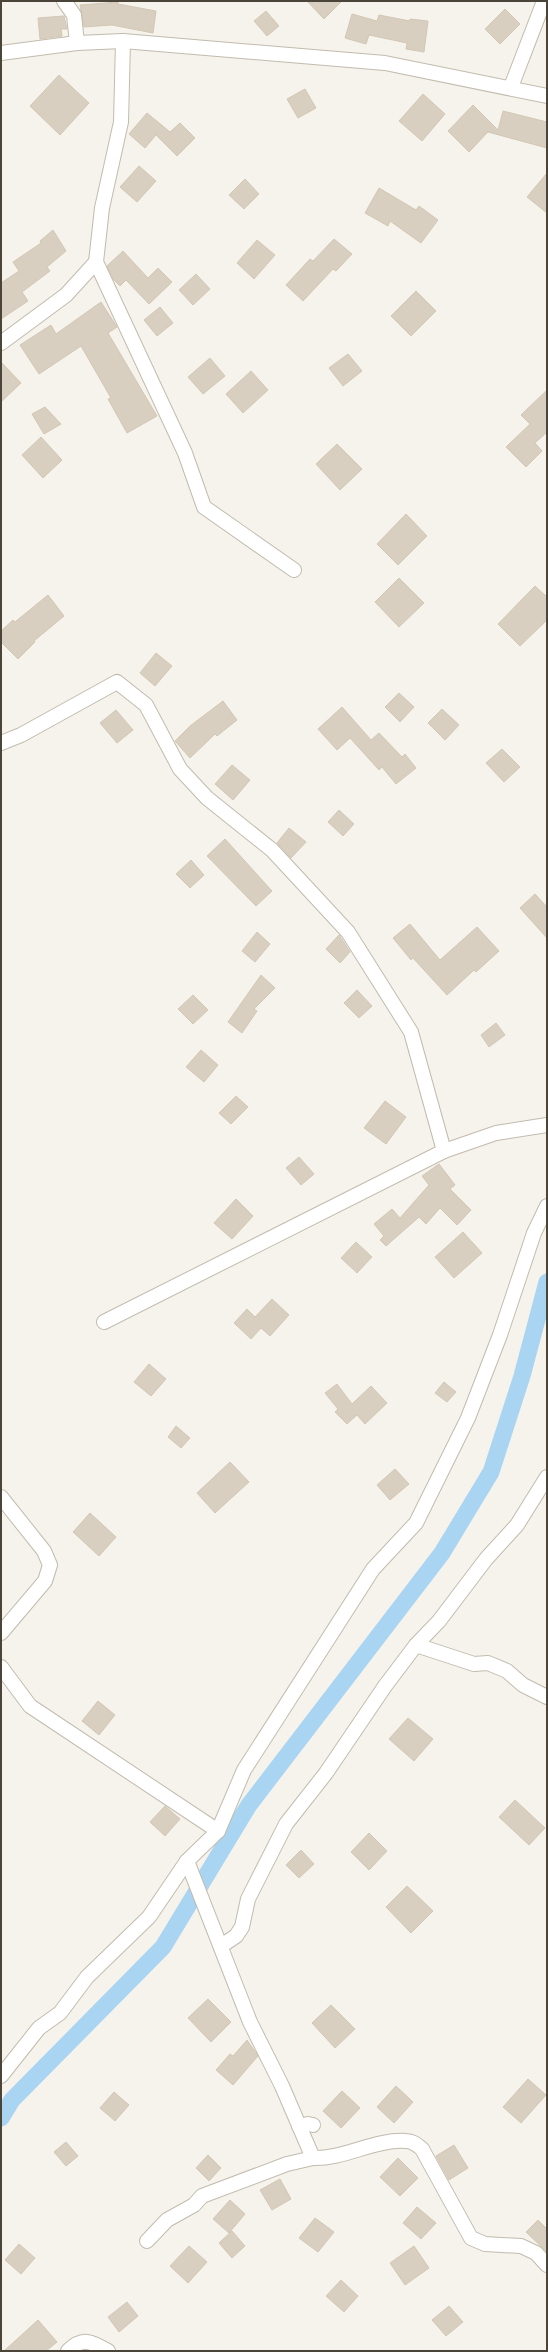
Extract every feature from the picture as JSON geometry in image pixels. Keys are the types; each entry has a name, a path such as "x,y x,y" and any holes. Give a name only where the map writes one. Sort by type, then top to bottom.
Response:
{"street":[{"path":"64,1 74,15 77,43"},
{"path":"511,87 544,1"},
{"path":"123,41 121,122 102,208 96,262 185,453 204,508 294,570"},
{"path":"1,54 77,43 123,41 385,63 511,87 547,96"},
{"path":"1,343 66,295 96,262"},
{"path":"1,743 21,735 116,682 146,705 180,769 207,798 272,850 348,932 411,1032 444,1151"},
{"path":"104,1322 444,1151 496,1133 547,1125"},
{"path":"1,2076 39,2028 60,2013 87,1977 149,1917 187,1861 218,1831 244,1770 252,1757 373,1569 416,1523 468,1418 500,1335 534,1233 547,1206"},
{"path":"221,1946 236,1936 242,1927 248,1899 286,1824 326,1773 385,1686 416,1645 439,1621 486,1559 517,1525 547,1477"},
{"path":"1,1497 44,1551 50,1565 45,1581 1,1633"},
{"path":"416,1645 474,1664 488,1663 507,1671 523,1685 547,1697"},
{"path":"1,1667 30,1706 218,1831"},
{"path":"187,1861 250,2022 306,2126 313,2158"},
{"path":"147,2241 167,2220 194,2205 202,2196 287,2164 313,2158 336,2156 383,2144 406,2141 416,2143 422,2149 472,2238 485,2244 521,2246 536,2253 547,2265"},
{"path":"68,2351 75,2344 88,2341 108,2351"}],"building":[{"path":"307,1 342,1 324,19"},
{"path":"118,2 118,4 156,11 153,33 112,25 84,27 80,5"},
{"path":"505,9 520,24 500,44 485,29"},
{"path":"266,11 279,26 267,36 254,21"},
{"path":"352,14 377,21 379,15 410,21 410,19 428,21 424,52 406,49 407,43 369,35 366,44 345,38"},
{"path":"64,16 67,29 61,29 62,36 40,39 38,18"},
{"path":"59,75 89,103 60,135 30,106"},
{"path":"305,89 316,108 298,118 287,99"},
{"path":"423,94 445,114 422,141 399,121"},
{"path":"473,105 498,130 503,111 547,122 547,148 488,132 469,152 448,131"},
{"path":"147,113 170,132 180,123 195,138 177,156 156,135 145,148 129,134"},
{"path":"139,166 156,181 137,202 120,187"},
{"path":"547,173 547,213 527,197"},
{"path":"245,179 259,194 244,209 229,195"},
{"path":"379,188 416,210 419,206 438,220 421,243 390,221 388,226 365,213"},
{"path":"53,230 66,251 47,267 50,271 22,292 28,301 1,319 1,283 19,271 13,262 41,243 40,241"},
{"path":"334,239 352,254 336,271 333,269 303,301 286,285 310,259 313,261"},
{"path":"257,240 275,255 254,279 237,263"},
{"path":"123,251 148,278 158,268 172,282 149,304 126,280 120,286 114,280 107,266"},
{"path":"196,274 210,289 193,305 179,290"},
{"path":"416,291 436,311 411,336 391,316"},
{"path":"101,302 117,327 108,333 157,416 127,433 108,399 111,398 81,346 39,374 20,345 51,325 56,334"},
{"path":"160,307 173,323 157,336 144,320"},
{"path":"348,354 362,371 343,386 329,368"},
{"path":"210,358 225,376 203,394 188,377"},
{"path":"1,362 21,383 1,402"},
{"path":"251,371 268,390 243,413 226,394"},
{"path":"547,390 547,432 535,443 542,451 526,467 506,447 530,424 521,415"},
{"path":"45,407 61,424 44,434 32,414"},
{"path":"41,437 62,460 43,478 22,455"},
{"path":"337,444 362,469 340,490 316,464"},
{"path":"406,514 427,536 398,565 377,544"},
{"path":"399,578 424,603 399,627 375,602"},
{"path":"535,586 547,597 547,620 520,646 498,624"},
{"path":"48,595 64,616 34,641 35,642 18,659 1,642 1,631 13,620 15,622"},
{"path":"156,653 172,666 155,686 140,673"},
{"path":"399,693 414,707 400,722 385,707"},
{"path":"223,701 237,720 217,736 215,734 190,758 175,741 190,726"},
{"path":"342,707 371,740 379,733 402,757 405,754 416,768 396,784 382,767 379,770 350,738 337,750 318,729"},
{"path":"442,709 459,725 445,740 428,723"},
{"path":"116,710 133,730 117,743 100,723"},
{"path":"502,749 520,767 504,782 486,763"},
{"path":"232,765 250,780 233,800 215,784"},
{"path":"339,810 354,824 343,836 328,822"},
{"path":"289,828 306,842 291,858 277,843"},
{"path":"225,839 272,891 256,906 207,856"},
{"path":"191,860 204,875 190,888 176,874"},
{"path":"535,894 547,907 547,938 520,908"},
{"path":"410,924 440,960 477,927 499,951 476,972 474,970 447,995 413,958 411,960 393,938"},
{"path":"257,932 270,944 255,962 242,951"},
{"path":"339,935 350,952 340,963 326,949"},
{"path":"261,975 275,988 254,1009 257,1011 242,1033 228,1022"},
{"path":"357,990 372,1006 359,1018 344,1003"},
{"path":"193,995 208,1010 193,1024 178,1009"},
{"path":"496,1023 505,1035 489,1047 481,1035"},
{"path":"201,1050 218,1065 204,1082 186,1067"},
{"path":"236,1096 248,1107 231,1124 219,1113"},
{"path":"385,1101 406,1117 386,1144 364,1128"},
{"path":"299,1157 314,1174 301,1185 286,1168"},
{"path":"439,1164 455,1185 450,1189 471,1210 457,1225 440,1208 426,1224 419,1217 386,1246 380,1240 384,1236 374,1224 392,1209 400,1218 429,1185 422,1176"},
{"path":"236,1199 253,1216 232,1239 214,1223"},
{"path":"463,1232 482,1253 454,1278 435,1257"},
{"path":"356,1242 372,1257 357,1273 341,1258"},
{"path":"272,1299 289,1315 270,1336 261,1328 251,1339 234,1323 247,1309 255,1317"},
{"path":"149,1364 166,1379 151,1396 134,1382"},
{"path":"444,1382 456,1392 447,1402 435,1393"},
{"path":"337,1384 352,1404 371,1386 387,1403 365,1424 357,1415 347,1424 335,1412 338,1409 325,1393"},
{"path":"176,1426 190,1438 181,1448 168,1437"},
{"path":"230,1462 249,1482 215,1513 197,1493"},
{"path":"395,1469 409,1484 390,1500 377,1485"},
{"path":"90,1513 116,1537 99,1556 73,1532"},
{"path":"98,1701 115,1715 99,1735 82,1721"},
{"path":"408,1718 433,1739 414,1761 389,1739"},
{"path":"515,1800 545,1828 529,1845 499,1817"},
{"path":"165,1806 180,1819 165,1836 150,1822"},
{"path":"369,1833 387,1851 369,1870 351,1852"},
{"path":"301,1850 314,1864 299,1878 286,1865"},
{"path":"407,1886 433,1911 411,1933 386,1907"},
{"path":"208,1999 231,2022 211,2042 188,2018"},
{"path":"331,2005 355,2029 335,2048 312,2023"},
{"path":"247,2040 258,2056 233,2085 216,2070 230,2054 233,2056"},
{"path":"528,2079 546,2095 521,2123 503,2107"},
{"path":"396,2086 413,2102 394,2123 377,2107"},
{"path":"342,2091 360,2108 341,2128 323,2111"},
{"path":"114,2092 129,2105 115,2121 100,2108"},
{"path":"66,2142 78,2156 66,2166 54,2152"},
{"path":"454,2145 468,2168 449,2180 436,2156"},
{"path":"208,2155 221,2168 209,2181 196,2168"},
{"path":"398,2158 418,2178 400,2196 380,2177"},
{"path":"280,2179 291,2199 272,2210 260,2190"},
{"path":"230,2200 245,2214 229,2233 213,2219"},
{"path":"417,2207 436,2223 421,2239 403,2223"},
{"path":"315,2218 334,2232 318,2252 299,2238"},
{"path":"538,2220 547,2229 547,2252 526,2232"},
{"path":"232,2231 245,2246 232,2258 219,2243"},
{"path":"19,2244 35,2258 21,2274 5,2260"},
{"path":"189,2246 207,2262 188,2283 170,2266"},
{"path":"414,2246 429,2268 405,2285 390,2263"},
{"path":"341,2280 358,2296 344,2312 326,2296"},
{"path":"127,2302 138,2316 119,2332 108,2317"},
{"path":"449,2306 463,2322 446,2336 432,2320"},
{"path":"38,2320 57,2342 46,2351 4,2351"}],"waterway":[{"path":"1,2118 12,2100 163,1947 249,1805 442,1553 491,1472 522,1376 547,1282"}]}
